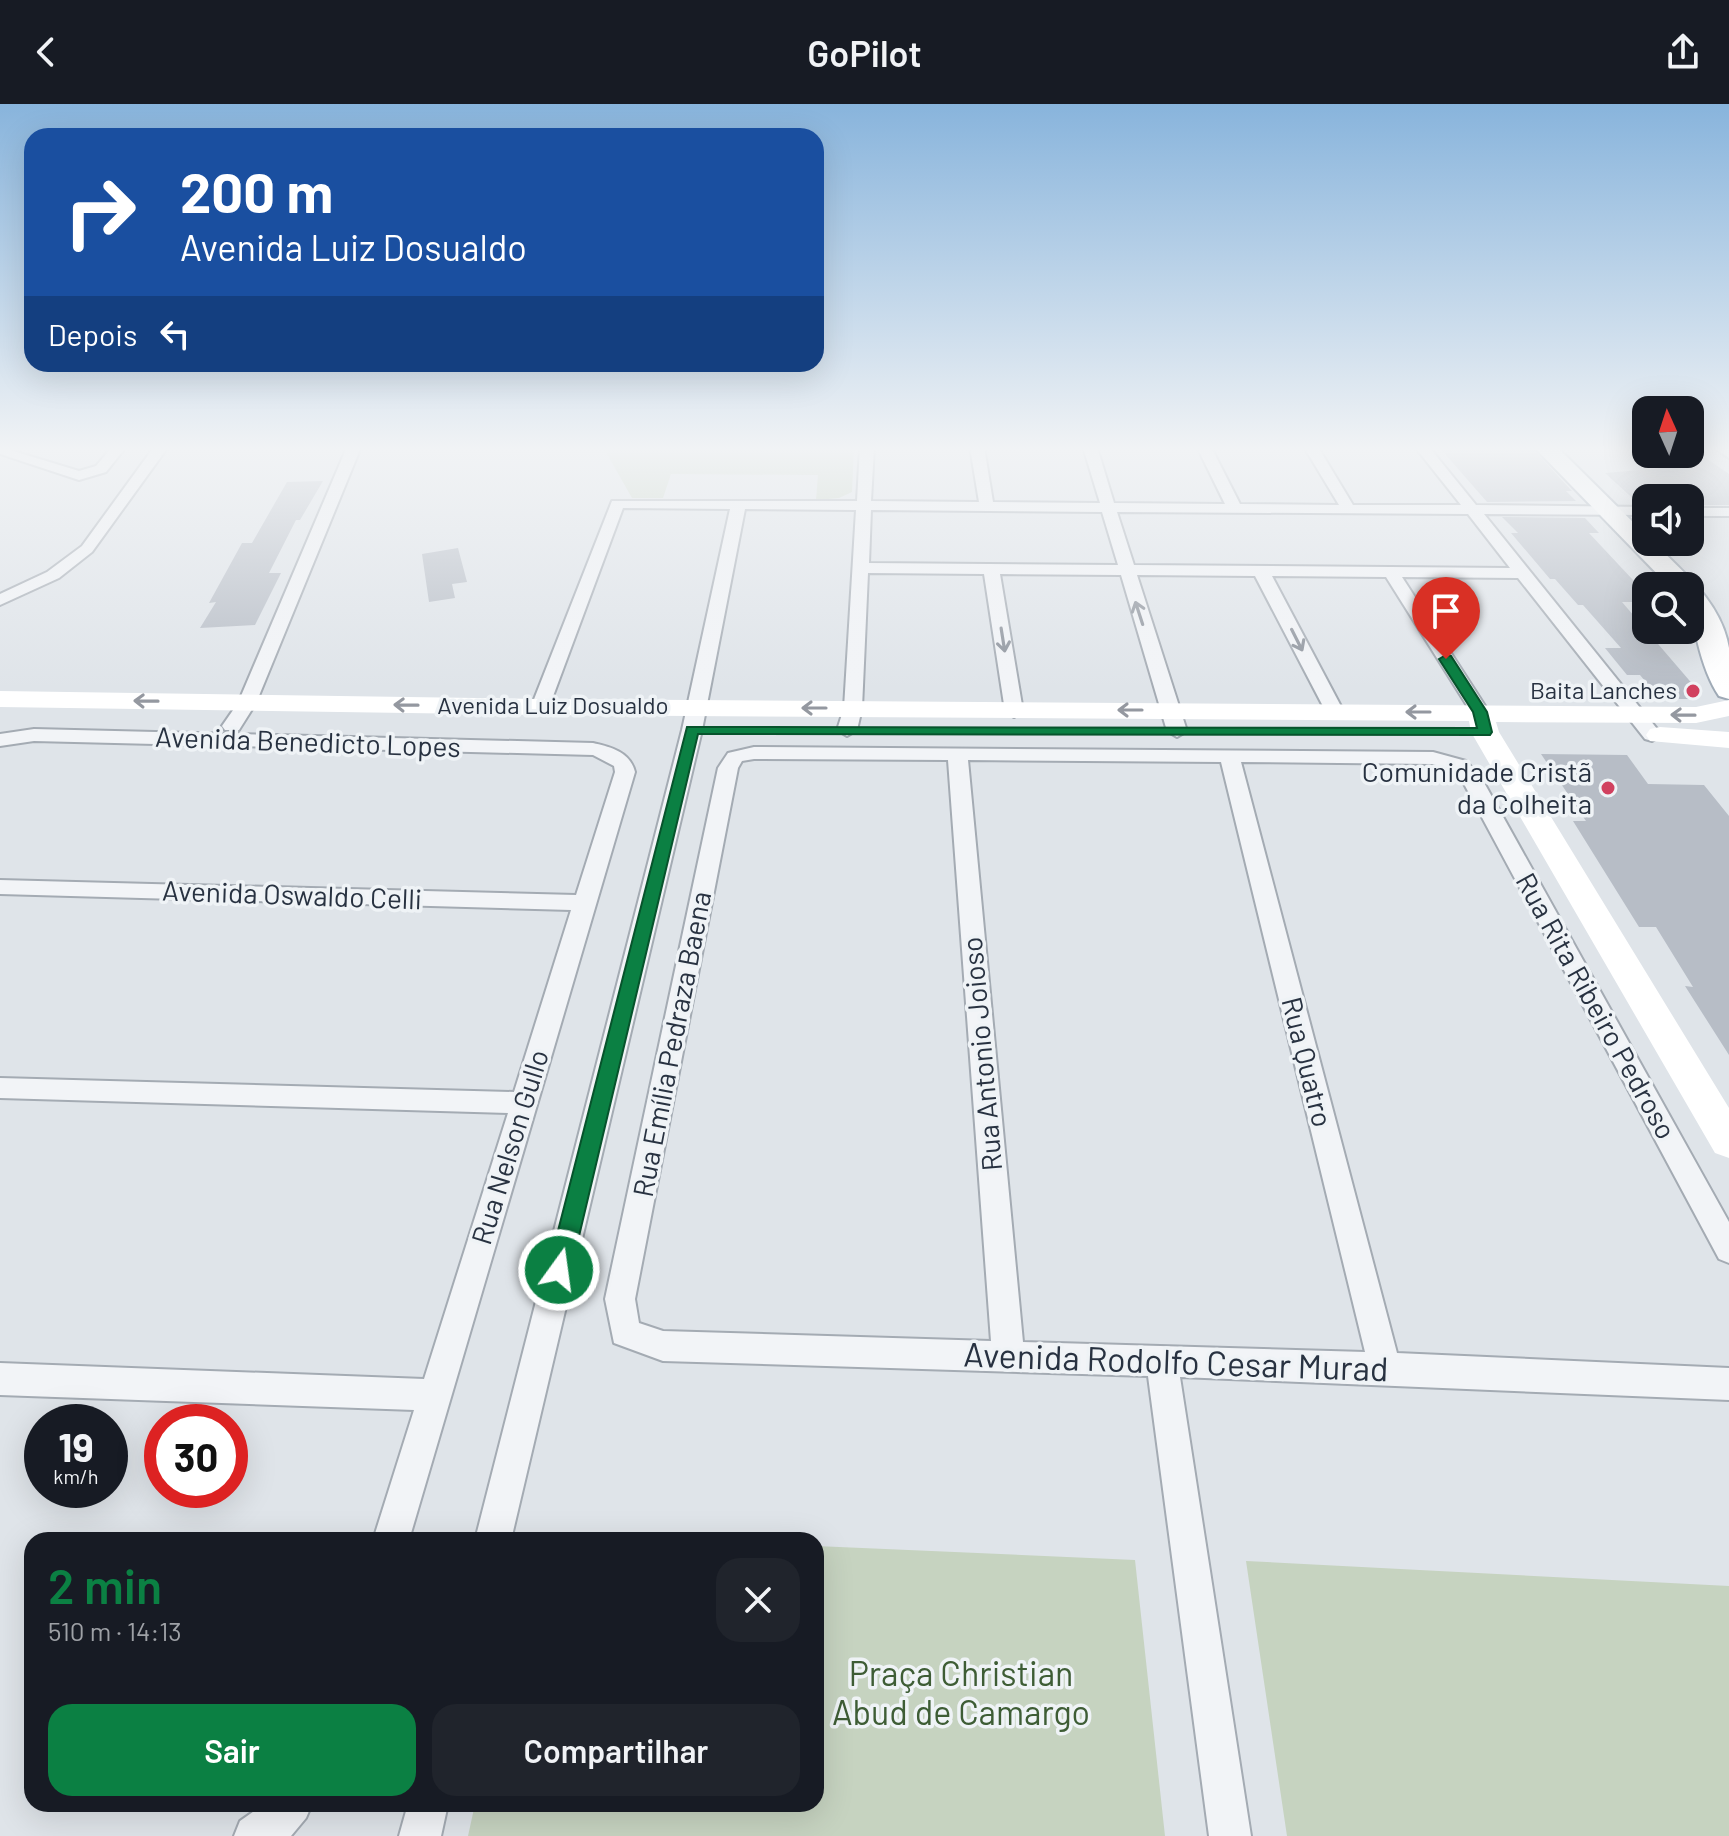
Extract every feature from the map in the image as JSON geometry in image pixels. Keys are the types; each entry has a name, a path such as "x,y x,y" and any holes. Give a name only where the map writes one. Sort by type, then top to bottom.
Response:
{"main road":[{"path":"1676,556 1729,609"},
{"path":"1704,612 1729,690"}],"street":[{"path":"0,600 53,575 87,549 102,528"},
{"path":"232,726 247,703 320,528"},
{"path":"540,707 608,528"},
{"path":"495,1532 694,718 734,528"},
{"path":"850,719 863,528"},
{"path":"1115,528 1174,721"},
{"path":"1488,528 1644,724"},
{"path":"862,568 1523,573"},
{"path":"991,568 1014,711"},
{"path":"1261,571 1335,712"},
{"path":"1391,572 1725,1127"},
{"name":"Avenida Luiz Dosualdo","path":"0,699 540,707 694,718"},
{"name":"Avenida Luiz Dosualdo","path":"1644,724 1729,708"},
{"name":"Avenida Luiz Dosualdo","path":"850,719 1014,711 1174,721 1335,712 1482,722"},
{"name":"Avenida Luiz Dosualdo","path":"0,722 232,726 694,718 1482,722 1644,724 1729,740"},
{"name":"Avenida Benedicto Lopes","path":"0,740 34,735 577,749 606,752 616,757"},
{"name":"Rua Emília Pedraza Baena","path":"625,1333 620,1299 728,768 735,757 754,753 957,753"},
{"path":"957,753 1229,755"},
{"name":"Rua Antonio Joioso","path":"957,753 1008,1356"},
{"name":"Rua Rita Ribeiro Pedroso","path":"1229,755 1433,758 1459,765 1472,779 1729,1250"},
{"name":"Rua Quatro","path":"1229,755 1385,1368"},
{"name":"Rua Nelson Gullo","path":"393,1532 625,772 616,757"},
{"name":"Avenida Oswaldo Celli","path":"0,887 585,903"},
{"path":"0,1088 524,1103"},
{"name":"Avenida Rodolfo Cesar Murad","path":"625,1333 663,1346 1385,1368 1729,1384"},
{"path":"1162,1362 1230,1836"},
{"path":"0,1379 434,1395"},
{"path":"420,1836 426,1812"}],"green space":[{"name":"Praça Christian Abud de Camargo","path":"824,1546 1135,1560 1165,1836 468,1836 473,1812 824,1812"},
{"path":"1246,1561 1729,1586 1729,1836 1287,1836"}],"building":[{"path":"261,528 292,528 269,573 281,573 255,625 200,628 216,602 209,603 242,543 252,543"},
{"path":"1513,528 1594,528 1599,533 1589,533 1632,579 1632,602 1622,602 1632,614 1632,644 1658,644 1701,694 1690,694 1695,699 1660,699 1640,675 1627,675 1605,648 1621,648 1583,605 1578,605 1555,579 1550,579 1511,533 1518,533"},
{"path":"458,548 467,582 452,584 455,598 429,602 422,554"},
{"path":"1541,754 1627,755 1648,784 1704,785 1729,816 1729,1055 1685,986 1693,987 1656,927 1639,927 1573,821 1586,821"}],"place":[{"name":"Baita Lanches","path":"1693,691"},
{"name":"Comunidade Cristã da Colheita","path":"1608,788"}],"route":[{"path":"559,1270 692,730 1485,732 1480,712 1446,659"}]}
